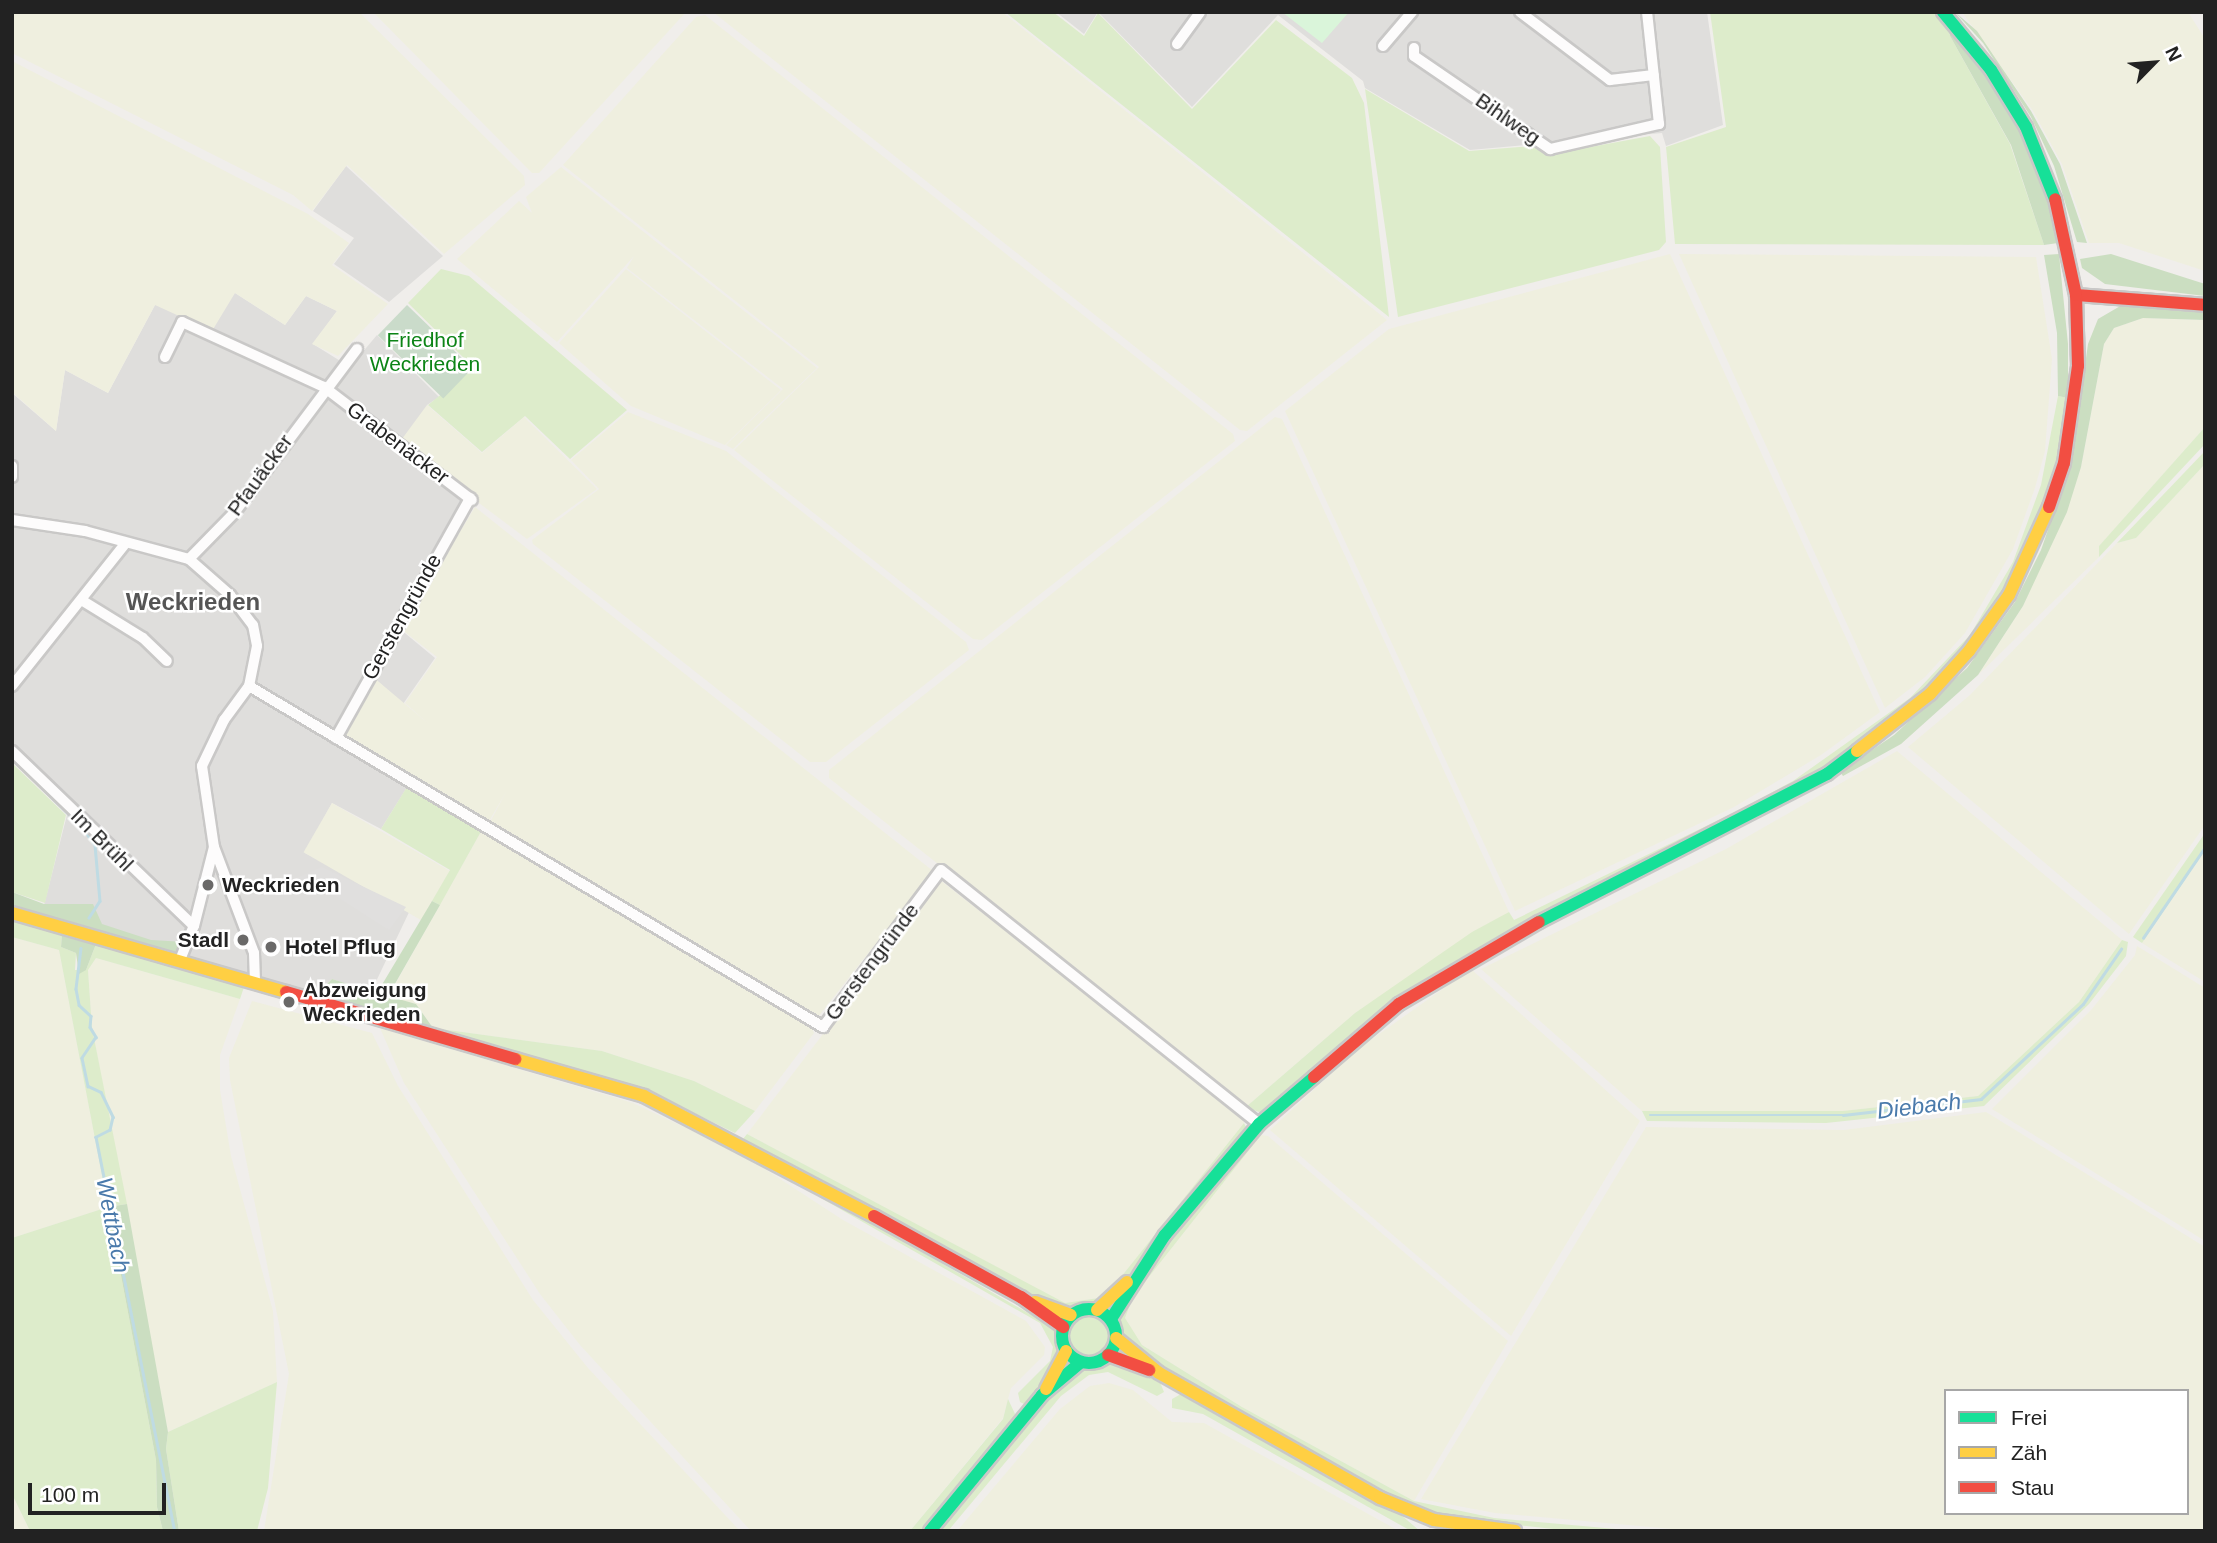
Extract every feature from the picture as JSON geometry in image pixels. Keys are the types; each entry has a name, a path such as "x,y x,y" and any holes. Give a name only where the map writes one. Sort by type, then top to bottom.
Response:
{"main road":[{"path":"1021,1297 1071,1315 1097,1310 1137,1272 1259,1124 1399,1004 1488,948 1803,789 1881,736 1949,675 2009,595 2054,496 2076,397 2076,295 2067,242 2053,192 2026,127 1991,70 1943,12"},
{"path":"2076,295 2205,305"},
{"path":"12,913 612,1086 681,1112 1021,1297 1063,1328"},
{"path":"1111,1319 1137,1272"},
{"path":"1097,1310 1111,1319 1116,1338 1159,1373 1409,1513 1467,1526 1515,1531"},
{"path":"1042,1395 1066,1351 1063,1328 1071,1315"},
{"path":"1108,1356 1116,1338"},
{"path":"1066,1351 1081,1362"},
{"path":"930,1531 1042,1395 1081,1362 1108,1356 1159,1373"}],"street":[{"path":"1177,44 1200,12"},
{"path":"1383,47 1412,12"},
{"path":"1520,12 1610,80 1654,75 1647,12"},
{"name":"Bihlweg","path":"1414,48 1414,56 1550,149 1659,124 1654,75"},
{"path":"165,357 182,322 324,387"},
{"name":"Pfauäcker","path":"189,559 234,513 324,387 357,349"},
{"name":"Grabenäcker","path":"324,387 471,499"},
{"path":"12,466 12,477"},
{"name":"Gerstengründe","path":"336,738 471,499"},
{"path":"12,520 85,531 125,544 189,559 230,595 253,625 257,646 249,686 224,720 202,766 214,847 254,953 256,982"},
{"path":"12,686 83,601 125,544"},
{"path":"83,601 143,638 167,661"},
{"name":"Gerstengründe","path":"249,686 823,1027 941,870 1259,1124"},
{"name":"Im Brühl","path":"12,751 194,926"},
{"path":"180,960 194,926 214,847"}],"shaded area":[{"path":"1056,12 1098,12 1084,34"},
{"path":"1098,12 1707,12 1723,125 1666,146 1662,133 1470,150 1365,88 1363,81 1278,15 1192,107"},
{"path":"346,166 443,256 389,302 334,264 354,238 313,211"},
{"path":"235,293 285,325 306,296 337,311 313,344 350,367 377,335 439,397 427,405 472,500 400,629 435,658 403,704 373,677 340,736 414,776 381,829 332,803 305,853 412,906 371,992 332,979 316,995 42,913 69,807 12,751 12,393 56,431 65,370 108,393 155,305"},
{"path":"322,867 406,907 389,930 328,891 305,883 290,889 290,881"}],"green space":[{"path":"12,12 359,12 524,176 525,185 444,254 347,165 312,211 293,195 12,53"},
{"path":"373,12 686,12 539,173 532,173"},
{"path":"713,12 1002,12 1387,320 1247,431 1240,430"},
{"path":"1005,12 1053,12 1084,36 1098,13 1192,109 1276,20 1352,78 1364,103 1389,317"},
{"path":"1282,12 1349,12 1322,43"},
{"path":"1710,12 1936,12 1948,25 1950,36 2010,144 2044,245 1675,244 1666,147 1726,127"},
{"path":"1955,12 1977,31 2031,111 2060,164 2087,243 2077,242 2054,166 2031,117 1983,43"},
{"path":"1962,12 2188,12 2205,39 2205,271 2119,243 2089,243 2062,164 2033,111"},
{"path":"705,15 1233,434 1235,441 982,640 973,639 734,450 819,367 563,165 696,17"},
{"path":"1948,25 1983,68 2014,117 2045,193 2058,243 2044,245 2011,145 1950,36"},
{"path":"12,61 308,214 349,243 332,265 388,304 338,356 312,344 337,311 306,296 285,325 235,293 212,331 155,305 108,393 65,370 56,431 12,392"},
{"path":"1365,89 1469,151 1533,146 1547,155 1650,136 1660,147 1666,242 1659,250 1398,317"},
{"path":"561,167 817,368 733,449 726,445 783,389 627,268 634,256 557,342 457,259 519,201 532,213 526,197"},
{"path":"1670,254 1880,712 1821,755 1734,807 1515,911 1285,411 1389,329"},
{"path":"1679,254 2036,257 2052,359 2045,451 2035,488 2013,549 1965,633 1925,677 1885,708"},
{"path":"2059,254 2068,344 2068,398 2058,396 2057,333 2044,255"},
{"path":"2111,254 2205,284 2205,296 2105,284 2082,268 2080,259"},
{"path":"441,269 469,276 627,410 570,459 525,416 482,452 428,405 474,368 408,303"},
{"path":"626,269 781,390 725,445 631,406 559,343"},
{"name":"Friedhof Weckrieden","path":"407,305 472,368 443,398 378,335"},
{"path":"2122,305 2205,310 2205,320 2143,318 2114,328 2104,344 2081,467 2067,512 2023,606 1978,675 1901,744 1843,776 1840,772 1894,735 1967,668 2015,602 2041,550 2071,464 2088,344 2098,319"},
{"path":"2143,318 2205,320 2205,427 2099,546 2099,557 1978,675 2023,606 2081,467 2104,344 2114,328"},
{"path":"2058,396 2068,398 2058,467 2037,527 1998,606 1918,699 1798,786 1425,980 1321,1060 1264,1114 1246,1107 1355,1013 1472,932 1509,912 1514,920 1743,808 1793,781 1910,698 1970,635 2013,562 2041,485"},
{"path":"427,405 482,453 524,417 597,489 527,539 399,443"},
{"path":"628,412 726,451 966,642 969,650 826,762 810,762 533,544 532,540 599,489 571,460"},
{"path":"1275,417 1282,419 1509,912 1355,1013 1246,1107 829,778 829,770"},
{"path":"2205,427 2205,444 2099,557 2099,546"},
{"path":"2205,451 2205,464 2136,538 2117,543"},
{"path":"2205,464 2205,825 2129,934 1908,747 1970,695 2117,543 2136,538"},
{"path":"475,507 933,871 818,1017 489,824 506,792 488,823 340,737 373,677 430,725 405,703 437,657 401,629"},
{"path":"1897,751 2122,940 2079,1002 1978,1096 1843,1111 1642,1111 1481,969 1726,849"},
{"path":"12,763 66,815 45,903 12,892"},
{"path":"410,782 483,828 440,905 432,901 450,870 381,829"},
{"path":"332,803 450,871 421,920 304,852"},
{"path":"483,828 811,1026 814,1033 755,1111 694,1081 602,1051 433,1028 416,1004 388,997"},
{"path":"2205,833 2205,850 2142,943 2133,937"},
{"path":"2205,850 2205,982 2142,943"},
{"path":"940,880 1243,1117 1244,1123 1105,1297 1064,1303 747,1134"},
{"path":"12,892 44,904 93,904 102,924 151,940 185,942 174,952 149,946 12,905"},
{"path":"432,901 440,905 388,996 416,1004 433,1028 316,995 332,979 377,993"},
{"path":"12,919 62,934 61,947 76,953 75,970 86,970 96,944 244,987 240,999 96,958 88,970 92,1028 127,1204 108,1207 59,950 12,937"},
{"path":"62,934 96,944 86,970 79,974 76,953 61,947"},
{"path":"12,937 59,950 108,1207 12,1238"},
{"path":"2122,940 2128,942 2126,956 2089,1004 1984,1106 1826,1123 1647,1121 1642,1111 1843,1111 1978,1096 2079,1002"},
{"path":"2137,946 2205,988 2205,1241 1992,1109 2092,1009 2135,955"},
{"path":"96,958 240,999 220,1055 220,1090 231,1156 273,1311 277,1382 168,1432 92,1028 88,970"},
{"path":"1471,969 1640,1121 1511,1336 1270,1130 1358,1049"},
{"path":"252,1001 372,1033 398,1086 533,1300 588,1368 740,1531 264,1531 289,1374 230,1080 229,1058"},
{"path":"380,1028 633,1103 743,1155 843,1220 1026,1321 1045,1347 1044,1355 1011,1388 1003,1418 910,1531 751,1531 580,1345 540,1294 404,1083"},
{"path":"433,1028 602,1051 694,1081 755,1111 735,1133 647,1090"},
{"path":"1986,1112 2205,1247 2205,1531 1695,1531 1495,1513 1421,1499 1646,1127 1844,1130"},
{"path":"1244,1123 1247,1129 1122,1283 1107,1295"},
{"path":"747,1134 1065,1303 1104,1297 1095,1304 1072,1310 1036,1297 743,1139"},
{"path":"1261,1135 1268,1136 1508,1341 1414,1501 1242,1407 1142,1345 1129,1331 1125,1318 1133,1297"},
{"path":"1261,1135 1133,1297 1125,1318 1142,1345 1242,1407 1414,1501 1494,1518 1638,1531 1572,1531 1488,1522 1425,1511 1396,1500 1158,1366 1123,1339 1119,1326 1122,1307 1194,1209"},
{"path":"818,1192 1054,1328 1060,1359 1036,1395 1026,1405 1020,1402 1018,1393 1050,1361 1053,1347 1040,1323 819,1197"},
{"path":"127,1204 168,1432 166,1449 179,1531 163,1531 157,1507 156,1460 108,1207"},
{"path":"108,1207 156,1460 157,1507 163,1531 30,1531 12,1494 12,1238"},
{"path":"1090,1314 1106,1320 1112,1336 1106,1352 1090,1358 1074,1352 1068,1336 1074,1320"},
{"path":"1114,1360 1160,1382 1164,1392 1157,1396 1108,1372 1089,1375 1061,1396 948,1531 939,1531 1056,1389 1078,1368"},
{"path":"277,1382 268,1488 257,1531 179,1531 166,1449 168,1432"},
{"path":"1109,1383 1133,1390 1172,1422 1204,1423 1399,1531 957,1531 1060,1409 1090,1386"},
{"path":"1181,1394 1401,1515 1420,1531 1411,1531 1203,1414 1172,1408 1172,1399"},
{"path":"1008,1399 1016,1416 1013,1426 923,1531 910,1531 1003,1419"},
{"path":"12,1494 30,1531 12,1531"}],"waterway":[{"name":"Wettbach","path":"12,758 82,827 95,845 100,901 89,918"},
{"name":"Diebach","path":"2143,938 2205,847"},
{"name":"Wettbach","path":"81,948 76,989 79,1005 91,1016 90,1027 96,1037 82,1058 88,1086 101,1092 113,1117 110,1130 96,1137 175,1531"},
{"name":"Diebach","path":"1650,1115 1843,1115 1981,1099 2083,1004 2121,949"}],"traffic: fast":[{"path":"1943,12 1991,70 2026,127 2055,199"},
{"path":"1539,922 1827,774 1857,751"},
{"path":"1111,1319 1165,1235 1259,1124 1314,1077"},
{"path":"1089,1309 1108,1317 1116,1336 1108,1355 1089,1363 1070,1355 1062,1336 1070,1317 1089,1309"},
{"path":"930,1531 1042,1395 1081,1362"}],"traffic: slow":[{"path":"1857,751 1930,694 1969,651 2009,595 2049,507"},
{"path":"12,913 286,992"},
{"path":"515,1059 644,1096 874,1216"},
{"path":"1097,1310 1127,1282"},
{"path":"1035,1302 1071,1315"},
{"path":"1116,1338 1159,1373 1380,1498 1434,1520 1515,1531"},
{"path":"1046,1389 1066,1351"}],"traffic: jam":[{"path":"2049,507 2064,463 2078,366 2076,295 2055,199"},
{"path":"2076,295 2205,305"},
{"path":"1314,1077 1399,1004 1539,922"},
{"path":"286,992 515,1059"},
{"path":"874,1216 1021,1297 1063,1327"},
{"path":"1108,1355 1149,1370"}],"place":[{"name":"Weckrieden","path":"208,885"},
{"name":"Stadl","path":"243,940"},
{"name":"Hotel Pflug","path":"271,947"},
{"name":"Abzweigung Weckrieden","path":"289,1002"}],"district":[{"name":"Weckrieden","path":"193,602"}]}
